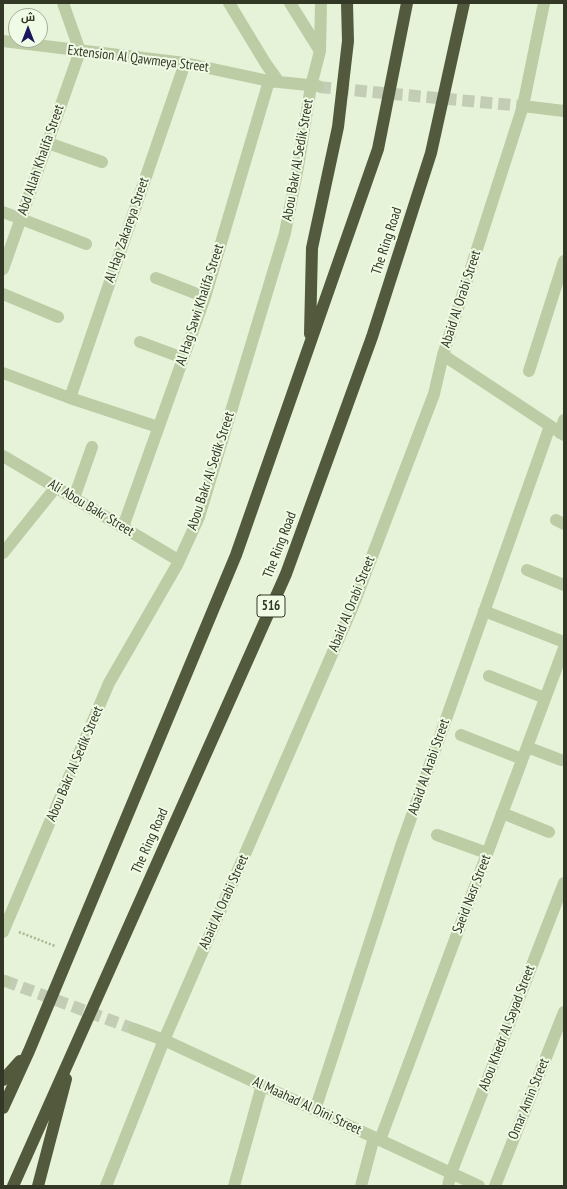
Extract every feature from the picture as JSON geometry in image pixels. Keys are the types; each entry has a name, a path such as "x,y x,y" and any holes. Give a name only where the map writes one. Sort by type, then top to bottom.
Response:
{"highway":[{"path":"310,345 312,248 338,127 348,41 348,3"},
{"path":"3,1108 29,1051 236,556 378,149 407,3"},
{"name":"The Ring Road","path":"13,1186 286,574 372,337 431,153 464,3"},
{"path":"38,1186 76,1042"},
{"path":"3,1080 29,1051"}],"street":[{"path":"62,3 80,51"},
{"path":"229,3 274,81"},
{"path":"290,3 320,51"},
{"name":"Abou Bakr Al Sedik Street","path":"8,931 109,683 178,560 199,517 284,233 315,86 320,51 321,3"},
{"name":"Abaid Al Orabi Street","path":"106,1186 164,1040 353,606 434,394 443,355 523,106 544,3"},
{"name":"Extension Al Qawmeya Street","path":"3,41 185,63 274,81 315,86"},
{"name":"Abd Allah Khalifa Street","path":"3,269 80,51"},
{"name":"Al Hag Zakareya Street","path":"70,398 185,63"},
{"name":"Al Hag Sawi Khalifa Street","path":"123,527 205,297 274,81"},
{"path":"523,106 564,111"},
{"path":"48,143 102,162"},
{"path":"3,212 86,244"},
{"path":"529,371 564,261"},
{"path":"156,278 205,297"},
{"path":"3,294 58,318"},
{"path":"140,342 183,358"},
{"path":"443,355 558,431"},
{"path":"3,373 70,398 158,427"},
{"name":"Abaid Al Arabi Street","path":"315,1110 401,846 484,611 558,431 564,420"},
{"path":"74,498 92,447"},
{"name":"Ali Abou Bakr Street","path":"4,458 56,487 178,560"},
{"path":"3,553 56,487"},
{"path":"528,570 564,585"},
{"path":"484,611 564,642"},
{"name":"Saeid Nasr Street","path":"361,1186 377,1139 564,648"},
{"path":"489,676 545,698"},
{"path":"461,735 522,759"},
{"path":"527,746 561,760"},
{"path":"502,813 549,832"},
{"path":"437,835 487,853"},
{"name":"Abou Khedr Al Sayad Street","path":"448,1186 451,1173 564,883"},
{"name":"Omar Amin Street","path":"495,1186 564,1012"},
{"name":"Al Maahad Al Dini Street","path":"134,1029 164,1040 479,1186"},
{"path":"234,1186 262,1085"}],"path":[{"path":"8,931 70,952"}],"tunnel":[{"path":"319,87 523,106"},
{"path":"5,981 134,1029"}]}
